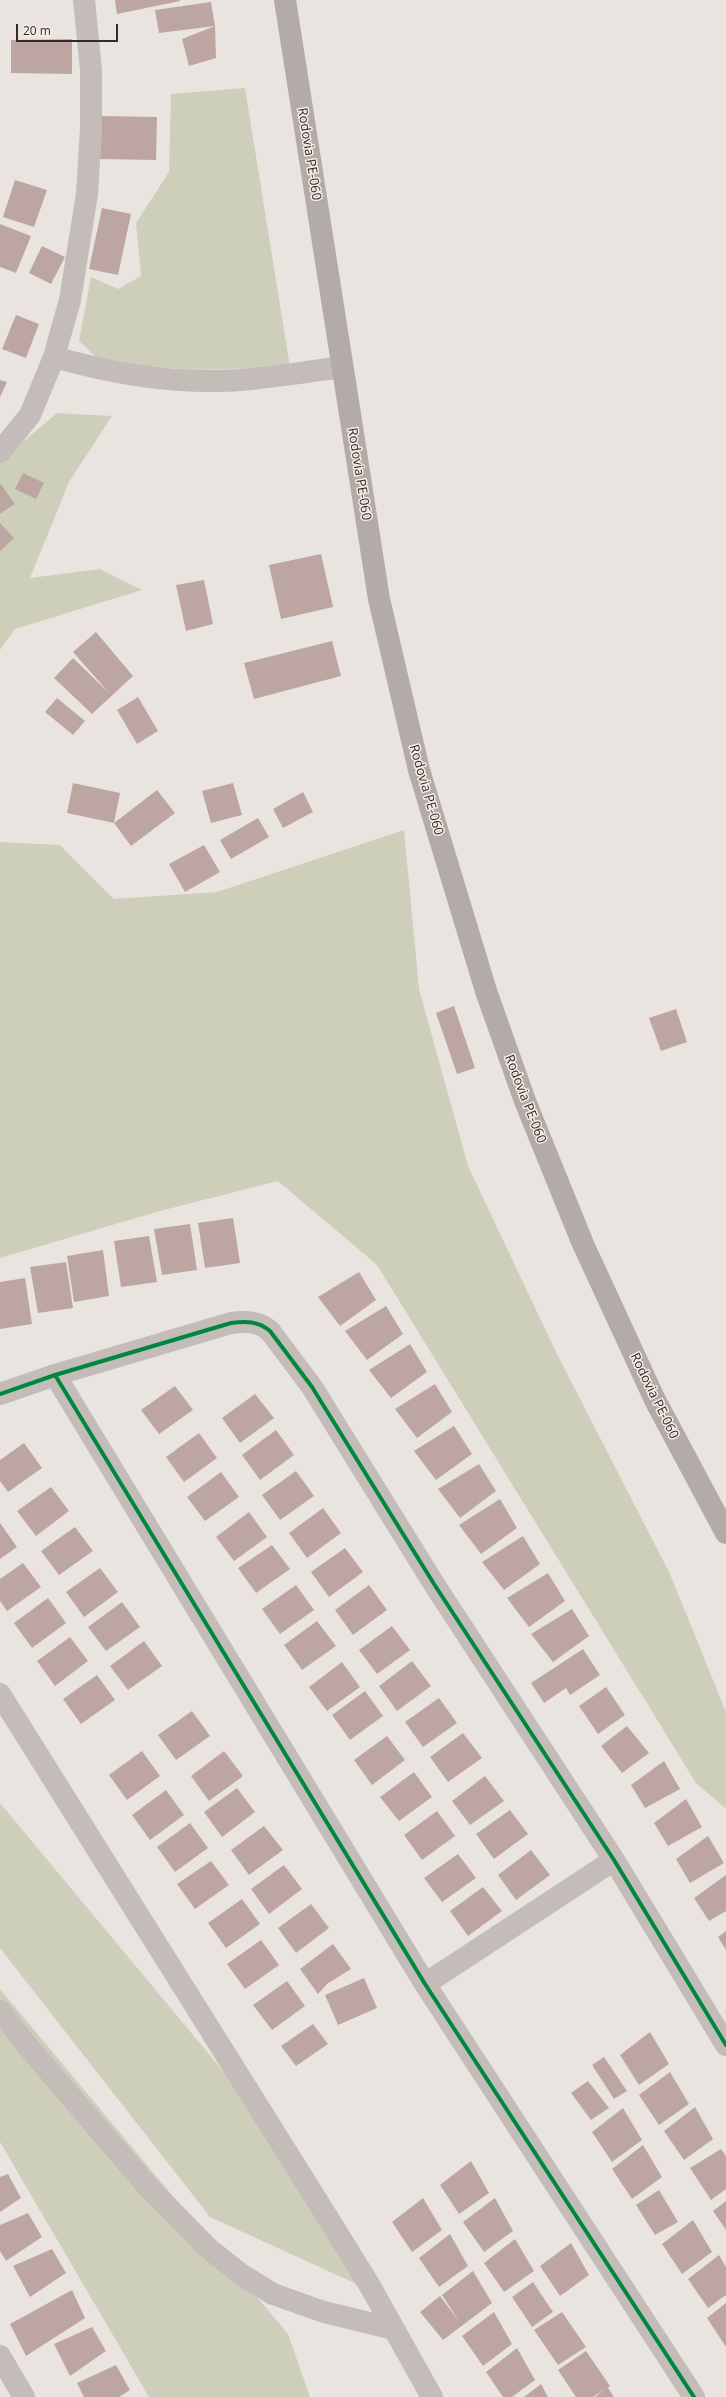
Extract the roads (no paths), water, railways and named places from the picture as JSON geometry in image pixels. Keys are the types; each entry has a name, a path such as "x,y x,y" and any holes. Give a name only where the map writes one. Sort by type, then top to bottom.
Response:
{"main road":[{"name":"Rodovia PE-060","path":"285,0 380,599 399,690 420,770 486,991 525,1101 583,1244 655,1400 726,1533"}],"street":[{"path":"0,452 30,415 54,357 70,300 87,194 91,129 91,70 84,0"},
{"path":"54,357 104,370 142,376 193,380 251,379 342,367"},
{"path":"0,1394 55,1375 231,1323 251,1322 264,1326 270,1331 312,1387 434,1584 614,1860 726,2045"},
{"path":"55,1375 425,1984 694,2397"},
{"path":"0,1694 328,2218 394,2329 432,2397"},
{"path":"425,1984 614,1860"},
{"path":"0,2011 25,2043 148,2187 208,2248 242,2275 273,2294 324,2312 394,2329"},
{"path":"0,2356 24,2397"}]}
